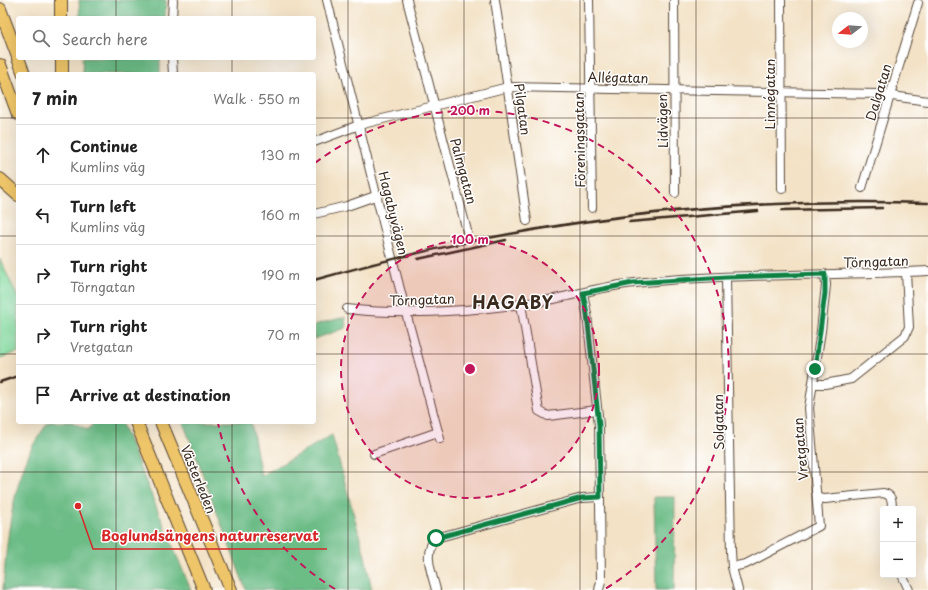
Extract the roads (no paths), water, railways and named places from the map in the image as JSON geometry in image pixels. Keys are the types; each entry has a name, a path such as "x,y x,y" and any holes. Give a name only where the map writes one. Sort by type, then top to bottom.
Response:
{"highway":[{"path":"61,0 61,16"},
{"path":"0,9 16,53"},
{"path":"19,60 23,72"},
{"path":"62,60 62,72"},
{"path":"0,65 16,109"},
{"path":"0,179 16,193"},
{"path":"137,424 204,590"},
{"name":"Västerleden","path":"162,424 231,590"}],"street":[{"path":"172,16 173,0"},
{"name":"Hagabyvägen","path":"327,0 358,125 378,195 406,313 439,435 374,454"},
{"name":"Palmgatan","path":"408,0 467,231"},
{"name":"Pilgatan","path":"494,0 527,221"},
{"name":"Föreningsgatan","path":"589,0 592,208"},
{"name":"Lidvägen","path":"674,0 675,193"},
{"name":"Linnégatan","path":"781,0 782,189"},
{"name":"Dalgatan","path":"862,188 918,3"},
{"path":"172,60 173,72"},
{"name":"Allégatan","path":"316,141 358,125 435,104 508,87 890,95 928,101"},
{"path":"316,214 347,206 378,195"},
{"name":"Törngatan","path":"347,310 406,313 521,304 633,283 726,277 928,271"},
{"path":"814,384 839,382 851,379 905,336 908,327 906,272"},
{"name":"Vretgatan","path":"732,567 746,564 819,526 809,408 814,384 826,285 825,274"},
{"name":"Solgatan","path":"726,277 732,567 738,590"},
{"path":"583,293 587,314 597,410 601,581 599,590"},
{"path":"521,304 539,411 548,416 597,410"},
{"path":"817,498 826,499 882,493 888,494 892,498 892,506"},
{"path":"436,590 428,555 428,548 436,538 582,498 600,497"},
{"path":"903,578 909,590"}],"railway":[{"path":"316,279 389,260 465,243 541,229 618,218 695,209 773,204 850,202 928,203"},
{"path":"782,210 882,208"},
{"path":"629,222 758,211"},
{"path":"418,259 506,240"},
{"path":"0,382 16,377"}],"place":[{"name":"Boglundsängens naturreservat","path":"78,506"}],"district":[{"name":"HAGABY","path":"513,302"}]}
